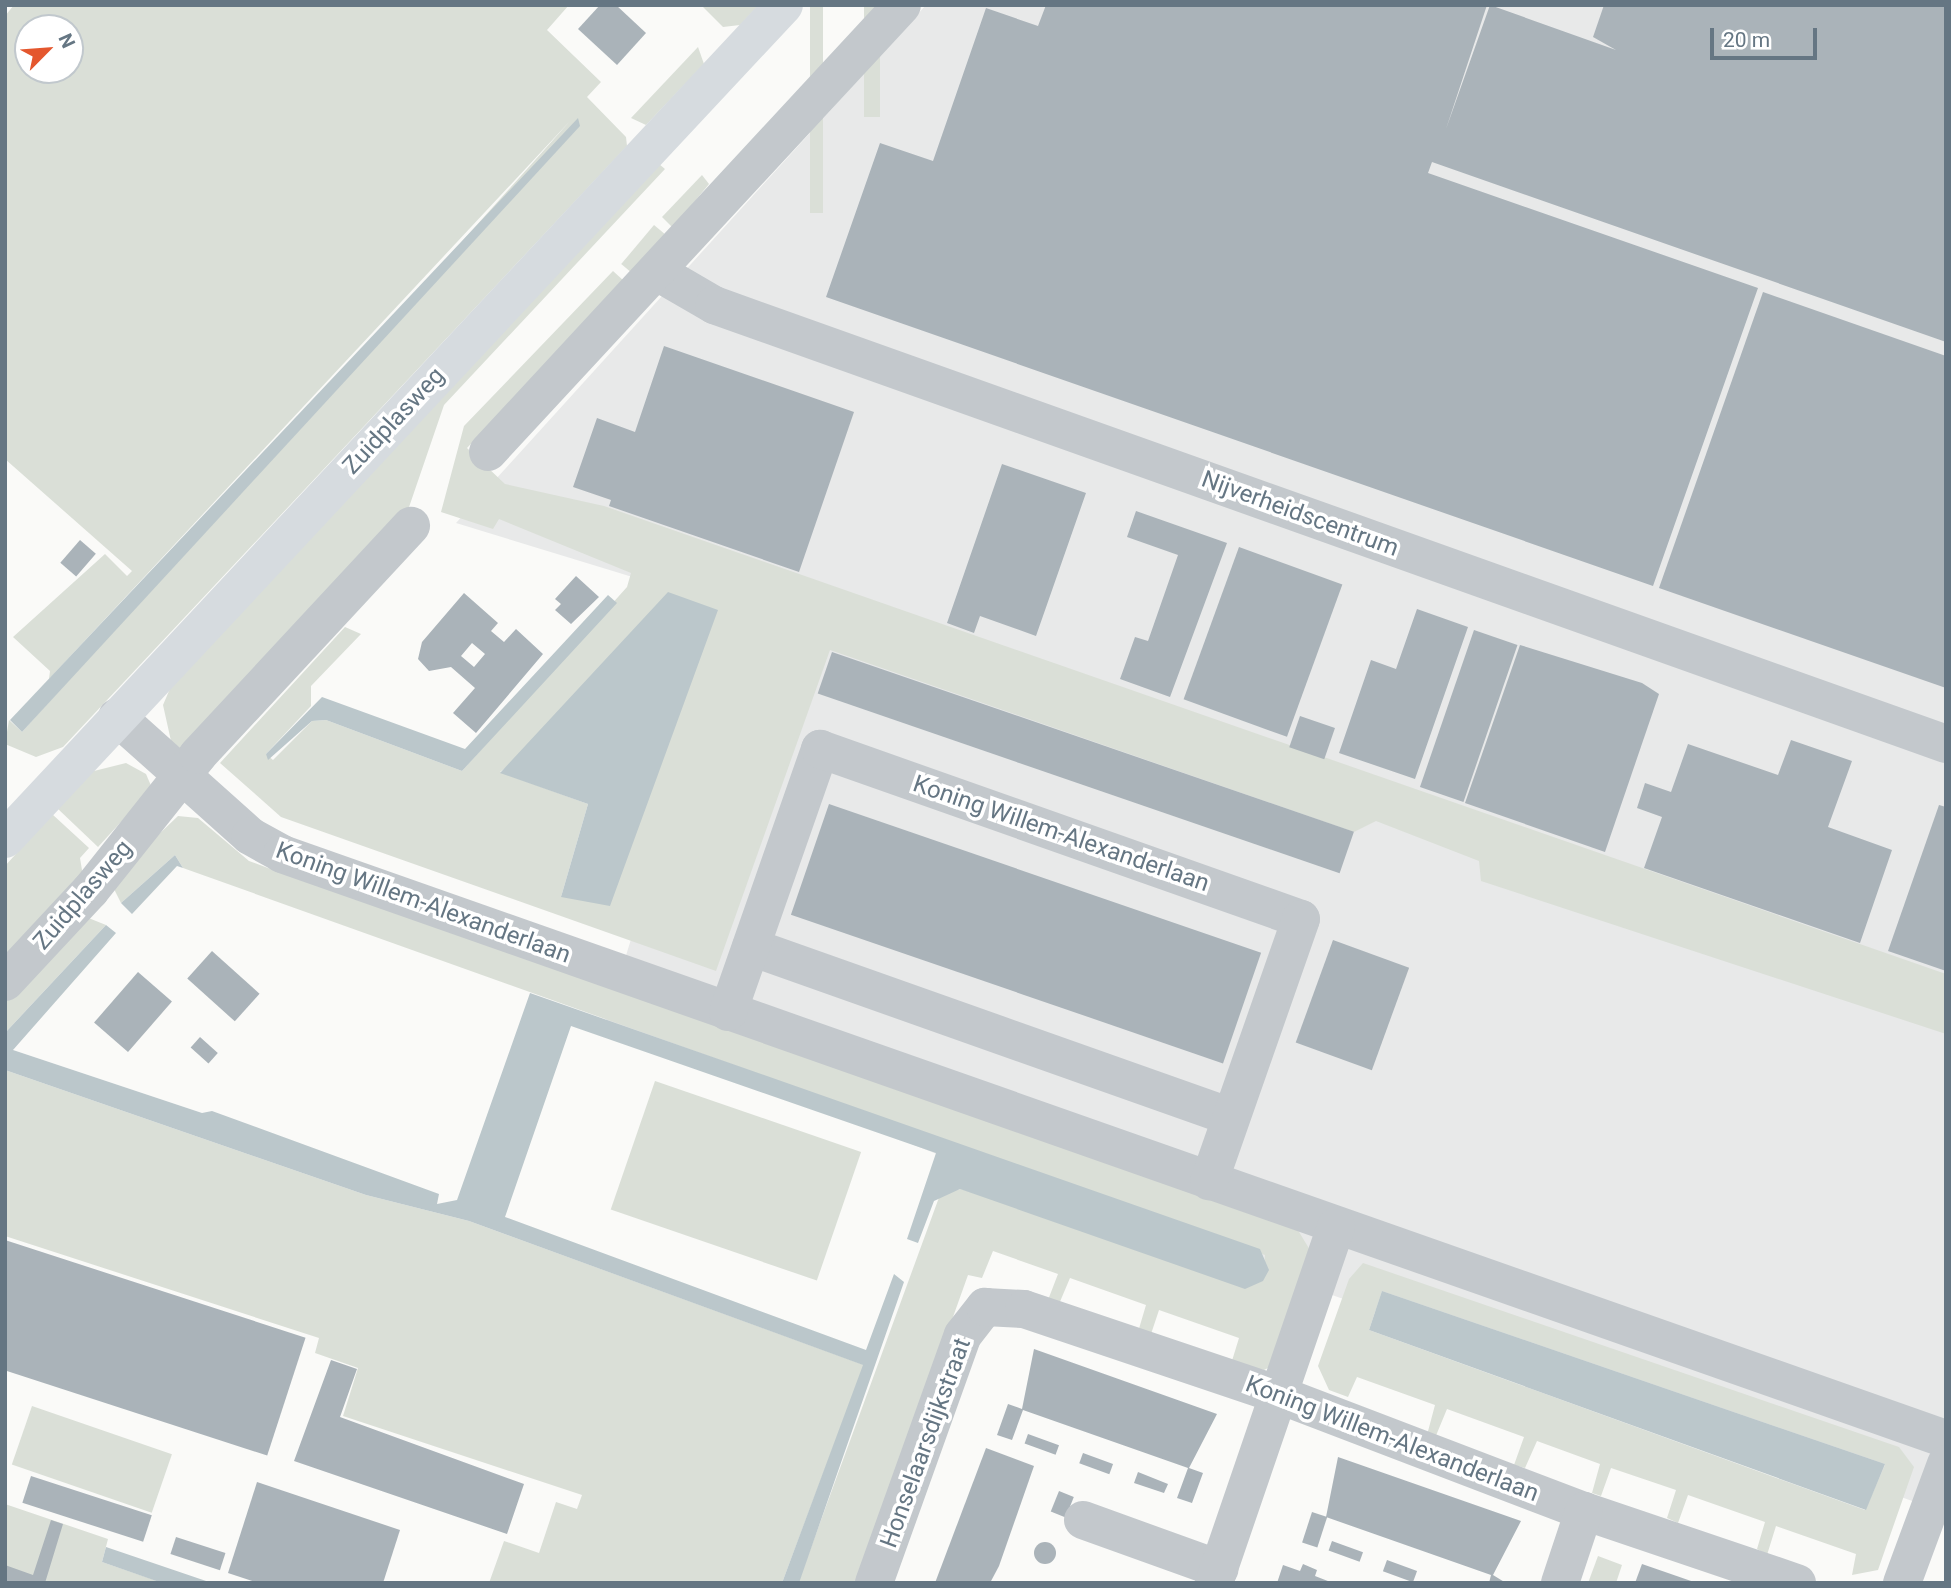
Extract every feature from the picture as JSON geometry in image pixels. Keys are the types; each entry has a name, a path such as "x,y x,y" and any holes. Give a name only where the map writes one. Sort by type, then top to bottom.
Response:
{"main road":[{"name":"Zuidplasweg","path":"5,839 784,5"}],"street":[{"path":"488,452 659,273 902,5"},
{"name":"Nijverheidscentrum","path":"659,273 714,305 1946,744"},
{"name":"Zuidplasweg","path":"5,982 181,778 411,526"},
{"name":"Koning Willem-Alexanderlaan","path":"117,717 181,778 266,848 1946,1439"},
{"name":"Koning Willem-Alexanderlaan","path":"728,1012 820,749 1301,919 1209,1181"},
{"path":"751,947 1231,1117"},
{"path":"1083,1520 1217,1576 1335,1226"},
{"name":"Koning Willem-Alexanderlaan","path":"985,1307 1024,1309 1277,1394 1584,1511 1797,1583"},
{"name":"Honselaarsdijkstraat","path":"874,1583 963,1335 985,1307"},
{"path":"1902,1583 1946,1464"},
{"path":"1560,1583 1584,1511"}],"shaded area":[{"path":"14,5 569,5 547,30 601,82 587,97 626,137 627,146 63,747 36,757 5,744 9,720 22,732 570,121 49,679 50,671 13,637 105,554 127,576 132,571 5,459 5,16"},
{"path":"701,5 759,5 740,25 723,27"},
{"path":"810,5 823,5 823,213 810,213"},
{"path":"864,5 880,5 880,117 864,117"},
{"path":"926,5 1946,5 1946,1513 952,1160 605,1023 734,608 456,523"},
{"path":"698,47 704,64 646,125 631,118"},
{"path":"578,118 580,126 22,732 10,720"},
{"path":"659,164 665,169 444,405 407,513 181,749 171,741 163,705 172,684"},
{"path":"702,175 709,184 673,228 662,217"},
{"path":"654,225 666,235 633,274 621,264"},
{"path":"613,271 624,281 467,448 505,484 604,506 1946,974 1946,1034 1481,881 1479,861 1376,821 1354,832 830,650 716,971 281,817 220,763 345,627 361,634 311,686 311,706 266,754 273,760 312,721 326,720 462,771 627,587 631,573 499,519 493,529 441,512 464,426","holes":["717,611 561,897 588,804 500,772"]},
{"path":"668,592 718,610 610,906 561,897 588,804 500,773"},
{"path":"608,595 617,603 462,771 326,720 312,721 268,760 266,754 322,697 465,749"},
{"path":"126,763 146,774 152,788 98,847 57,808 90,772"},
{"path":"52,814 89,848 80,858 83,876 5,965 5,866"},
{"path":"178,816 198,818 249,861 268,868 1296,1227 1313,1255 1272,1366 1264,1370 1231,1364 1239,1338 1159,1310 1150,1337 1138,1332 1146,1305 1070,1278 1059,1304 1048,1300 1058,1274 993,1251 982,1278 968,1275 858,1583 798,1583 941,1192 961,1189 1263,1281 1265,1255 183,868 175,855 121,903 110,881"},
{"path":"175,855 183,868 177,866 132,914 121,903"},
{"path":"81,915 106,925 5,1033 5,997"},
{"path":"106,925 116,933 13,1050 202,1113 212,1111 439,1194 437,1204 457,1200 530,993 1260,1249 1269,1270 1263,1281 1245,1289 960,1189 934,1201 918,1243 907,1239 936,1153 571,1026 505,1217 866,1350 894,1274 904,1282 799,1583 782,1583 863,1365 469,1221 366,1195 5,1070 5,1033"},
{"path":"5,1070 366,1195 469,1221 864,1365 782,1583 489,1583 504,1541 539,1553 556,1502 577,1509 582,1495 343,1416 358,1368 315,1353 319,1338 5,1236"},
{"path":"655,1081 861,1152 817,1281 611,1210"},
{"path":"1363,1263 1899,1447 1914,1467 1878,1570 1852,1575 1856,1554 1776,1526 1767,1555 1757,1549 1765,1522 1688,1495 1678,1523 1667,1518 1676,1490 1611,1468 1601,1496 1592,1493 1600,1464 1537,1441 1525,1468 1514,1465 1524,1437 1447,1409 1435,1438 1427,1435 1435,1405 1357,1377 1348,1397 1329,1390 1318,1366 1349,1279","holes":["1382,1291 1885,1464 1865,1510 1369,1330"]},
{"path":"1382,1291 1885,1464 1866,1510 1369,1330"},
{"path":"32,1406 172,1454 152,1513 12,1465"},
{"path":"5,1504 108,1539 102,1562 163,1583 5,1583"},
{"path":"106,1547 212,1583 162,1583 102,1562"},
{"path":"1598,1556 1622,1565 1616,1583 1588,1583"}],"building":[{"path":"600,5 616,5 646,33 617,65 578,29"},
{"path":"1046,5 1487,5 1446,129 1490,5 1616,50 1593,37 1604,5 1946,5 1946,342 1432,162 1428,173 1758,288 1653,586 826,297 880,143 933,161 986,8 1038,26"},
{"path":"1763,292 1946,356 1946,688 1659,588"},
{"path":"664,346 854,412 799,572 609,506 611,500 573,487 597,418 635,432"},
{"path":"1002,464 1086,493 1036,636 980,616 974,633 947,623"},
{"path":"1136,511 1227,543 1170,697 1120,679 1135,637 1148,641 1178,555 1127,537"},
{"path":"80,540 96,554 76,576 60,563"},
{"path":"1239,547 1342,585 1287,737 1184,699"},
{"path":"576,576 599,597 571,624 555,610 561,604 555,599"},
{"path":"464,593 498,623 491,631 504,642 516,629 543,654 476,733 453,713 475,688 451,667 429,671 418,659 422,642","holes":["472,643 485,654 474,667 461,656"]},
{"path":"1417,609 1468,627 1415,779 1339,753 1371,660 1396,669"},
{"path":"1474,630 1517,645 1463,802 1420,787"},
{"path":"1520,645 1642,683 1659,694 1605,852 1465,803"},
{"path":"832,652 1354,832 1340,873 818,694"},
{"path":"1300,716 1335,728 1324,759 1289,747"},
{"path":"1791,740 1852,761 1828,827 1892,850 1860,943 1644,868 1662,817 1637,808 1645,783 1671,792 1688,744 1778,775"},
{"path":"829,804 1261,953 1223,1063 791,915"},
{"path":"1939,805 1946,807 1946,971 1888,951"},
{"path":"1333,940 1409,968 1372,1070 1296,1042"},
{"path":"212,951 260,994 235,1021 187,978"},
{"path":"138,972 172,1002 128,1052 94,1023"},
{"path":"200,1037 218,1053 208,1063 191,1047"},
{"path":"5,1240 306,1338 267,1456 5,1370"},
{"path":"1034,1349 1217,1414 1189,1468 1203,1473 1192,1503 1177,1498 1188,1468 1023,1410 1012,1440 997,1435 1008,1404 1022,1409"},
{"path":"331,1360 357,1369 340,1417 524,1484 507,1534 294,1461"},
{"path":"1028,1434 1059,1445 1056,1455 1025,1443"},
{"path":"986,1448 1034,1466 999,1566 990,1583 935,1583"},
{"path":"1083,1453 1113,1464 1109,1474 1079,1463"},
{"path":"1338,1457 1521,1521 1493,1575 1506,1583 1489,1583 1491,1575 1326,1517"},
{"path":"1138,1472 1168,1484 1164,1493 1134,1483"},
{"path":"31,1476 152,1515 143,1542 22,1503"},
{"path":"257,1482 400,1530 383,1583 258,1583 228,1573"},
{"path":"1059,1491 1074,1497 1066,1517 1051,1511"},
{"path":"1312,1512 1327,1517 1317,1547 1302,1542"},
{"path":"51,1520 63,1524 45,1583 5,1583 5,1565 33,1575"},
{"path":"176,1537 225,1553 220,1570 170,1554"},
{"path":"1332,1541 1363,1552 1360,1562 1329,1550"},
{"path":"1045,1542 1055,1549 1056,1553 1049,1563 1045,1564 1035,1557 1034,1553 1041,1543"},
{"path":"1387,1560 1417,1571 1413,1582 1383,1571"},
{"path":"1303,1564 1317,1570 1315,1576 1333,1583 1277,1583 1283,1565 1300,1571"},
{"path":"1642,1564 1694,1582 1694,1583 1635,1583"}]}
